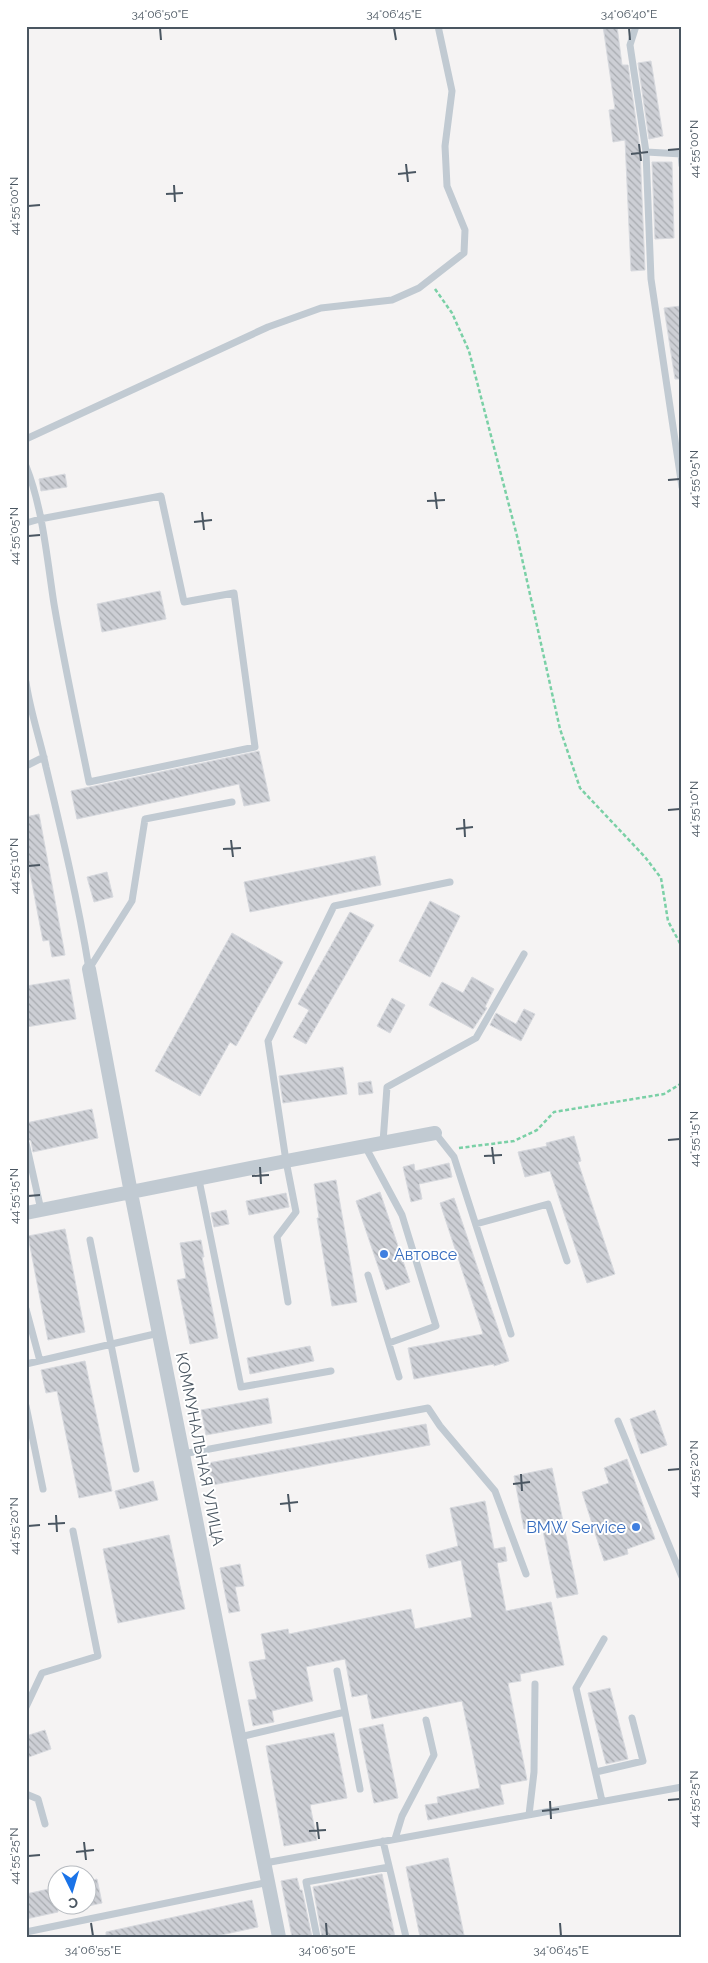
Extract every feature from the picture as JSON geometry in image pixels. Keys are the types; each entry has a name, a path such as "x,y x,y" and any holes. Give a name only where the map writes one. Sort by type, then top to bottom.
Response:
{"street":[{"name":"КОММУНАЛЬНАЯ УЛИЦА","path":"89,969 131,1193 269,1882 277,1936"},
{"path":"26,1214 435,1133"}],"lane":[{"path":"26,439 268,327 321,308 392,300 418,288 464,253 465,230 447,186 446,146 452,91 438,26"},
{"path":"636,26 630,45 646,152 651,279 682,487"},
{"path":"646,152 681,154 682,165"},
{"path":"26,466 40,519 58,627 89,782 256,747 234,593 184,602 161,496 40,519 26,523"},
{"path":"26,682 29,703 44,757 78,904 89,969"},
{"path":"26,766 44,757"},
{"path":"89,969 132,901 145,819 232,802"},
{"path":"288,1302 277,1237 296,1212 286,1161 268,1041 334,906 450,882"},
{"path":"383,1142 386,1087 476,1038 524,954"},
{"path":"435,1133 454,1156 511,1334"},
{"path":"26,1143 41,1211"},
{"path":"365,1146 402,1215 436,1326 389,1343"},
{"path":"199,1180 241,1387 331,1371"},
{"path":"476,1224 548,1204 567,1261"},
{"path":"90,1240 136,1469"},
{"path":"368,1275 399,1378"},
{"path":"26,1309 40,1361"},
{"path":"26,1364 159,1333"},
{"path":"26,1406 43,1488"},
{"path":"183,1454 428,1408 440,1426 495,1491 526,1574"},
{"path":"618,1421 682,1577"},
{"path":"26,1707 42,1673 98,1656 73,1531"},
{"path":"602,1801 576,1688 604,1639"},
{"path":"336,1671 360,1788"},
{"path":"529,1815 534,1772 535,1684"},
{"path":"240,1737 345,1712"},
{"path":"596,1772 643,1761 632,1718"},
{"path":"395,1839 402,1816 434,1755 426,1720"},
{"path":"265,1863 682,1787"},
{"path":"26,1794 38,1799 45,1824"},
{"path":"383,1841 406,1937"},
{"path":"317,1937 306,1882 389,1867"},
{"path":"26,1932 269,1882"}],"path":[{"path":"429,280 452,313 469,351 517,536 560,729 580,788 645,857 661,878 668,921 682,947"},
{"path":"448,1148 514,1141 537,1130 554,1112 664,1094 682,1083"}],"building":[{"path":"603,26 617,26 622,65 628,65 640,149 645,270 631,271 625,140 613,142 609,110 615,109"},
{"path":"651,61 663,136 649,139 638,63"},
{"path":"652,162 672,162 674,238 655,239"},
{"path":"681,306 682,379 675,379 664,308"},
{"path":"65,474 67,487 41,491 39,479"},
{"path":"160,591 166,619 102,632 97,604"},
{"path":"259,751 270,801 244,806 239,784 77,819 71,791"},
{"path":"39,814 65,955 52,957 49,940 43,941 26,852 26,817"},
{"path":"375,856 381,885 250,912 244,882"},
{"path":"107,872 113,897 94,902 87,877"},
{"path":"430,901 460,916 430,977 399,961"},
{"path":"350,912 374,925 306,1044 293,1037 309,1010 298,1004"},
{"path":"232,933 283,962 236,1046 230,1042 200,1096 155,1071"},
{"path":"472,977 494,989 485,1007 487,1008 473,1029 429,1005 442,982 463,993"},
{"path":"69,979 76,1019 26,1027 26,986"},
{"path":"392,998 405,1005 390,1033 377,1026"},
{"path":"524,1009 535,1014 521,1041 490,1025 496,1013 516,1024"},
{"path":"343,1067 347,1094 283,1103 279,1076"},
{"path":"371,1081 373,1093 359,1095 358,1083"},
{"path":"92,1109 98,1138 33,1152 31,1141 26,1138 26,1123"},
{"path":"574,1136 581,1161 578,1162 615,1274 587,1283 550,1171 525,1177 518,1152 547,1146 546,1143"},
{"path":"449,1163 452,1177 419,1184 422,1199 411,1202 403,1167 414,1164 415,1171"},
{"path":"336,1180 357,1302 332,1306 317,1218 319,1218 314,1184"},
{"path":"380,1192 410,1282 386,1290 356,1201"},
{"path":"286,1193 289,1207 249,1215 246,1201"},
{"path":"454,1198 509,1361 494,1366 494,1364 414,1379 408,1348 483,1334 440,1203"},
{"path":"226,1210 229,1224 214,1227 211,1213"},
{"path":"65,1229 85,1332 48,1340 28,1236"},
{"path":"201,1240 204,1257 202,1257 218,1338 190,1344 177,1280 186,1278 180,1243"},
{"path":"310,1346 314,1361 250,1374 247,1358"},
{"path":"85,1361 112,1491 79,1498 57,1391 46,1393 41,1370"},
{"path":"268,1398 272,1423 206,1435 201,1410"},
{"path":"655,1410 667,1445 641,1454 630,1419"},
{"path":"426,1424 430,1445 212,1485 208,1463"},
{"path":"627,1459 655,1539 627,1549 628,1554 604,1561 582,1492 609,1483 604,1468"},
{"path":"552,1468 578,1594 557,1598 542,1526 524,1529 514,1476"},
{"path":"153,1481 158,1500 120,1509 115,1491"},
{"path":"485,1501 494,1549 505,1547 507,1561 497,1563 506,1611 551,1602 564,1665 520,1674 521,1681 508,1683 527,1780 500,1785 504,1804 428,1820 425,1805 438,1803 437,1797 480,1788 462,1701 372,1719 367,1694 352,1697 345,1659 306,1667 313,1701 272,1711 274,1722 253,1726 248,1700 257,1699 249,1662 266,1659 261,1634 288,1629 289,1634 411,1609 415,1629 472,1617 461,1560 429,1568 426,1555 458,1546 450,1508"},
{"path":"169,1535 185,1609 118,1623 103,1549"},
{"path":"240,1564 244,1586 235,1587 240,1611 229,1613 220,1568"},
{"path":"610,1688 628,1759 606,1764 588,1693"},
{"path":"383,1724 398,1798 374,1803 359,1729"},
{"path":"45,1730 51,1749 26,1758 26,1736"},
{"path":"334,1733 347,1798 310,1805 317,1840 284,1846 266,1746"},
{"path":"448,1858 464,1935 454,1937 420,1937 406,1867"},
{"path":"382,1874 395,1937 322,1937 313,1887"},
{"path":"297,1878 300,1890 302,1890 312,1937 292,1937 281,1881"},
{"path":"98,1884 102,1903 98,1904"},
{"path":"48,1889 48,1914 26,1919 26,1894"},
{"path":"252,1900 258,1927 212,1937 106,1937 106,1932"}],"place":[{"name":"Автовсе","path":"384,1254"},
{"name":"BMW Service","path":"636,1527"}]}
